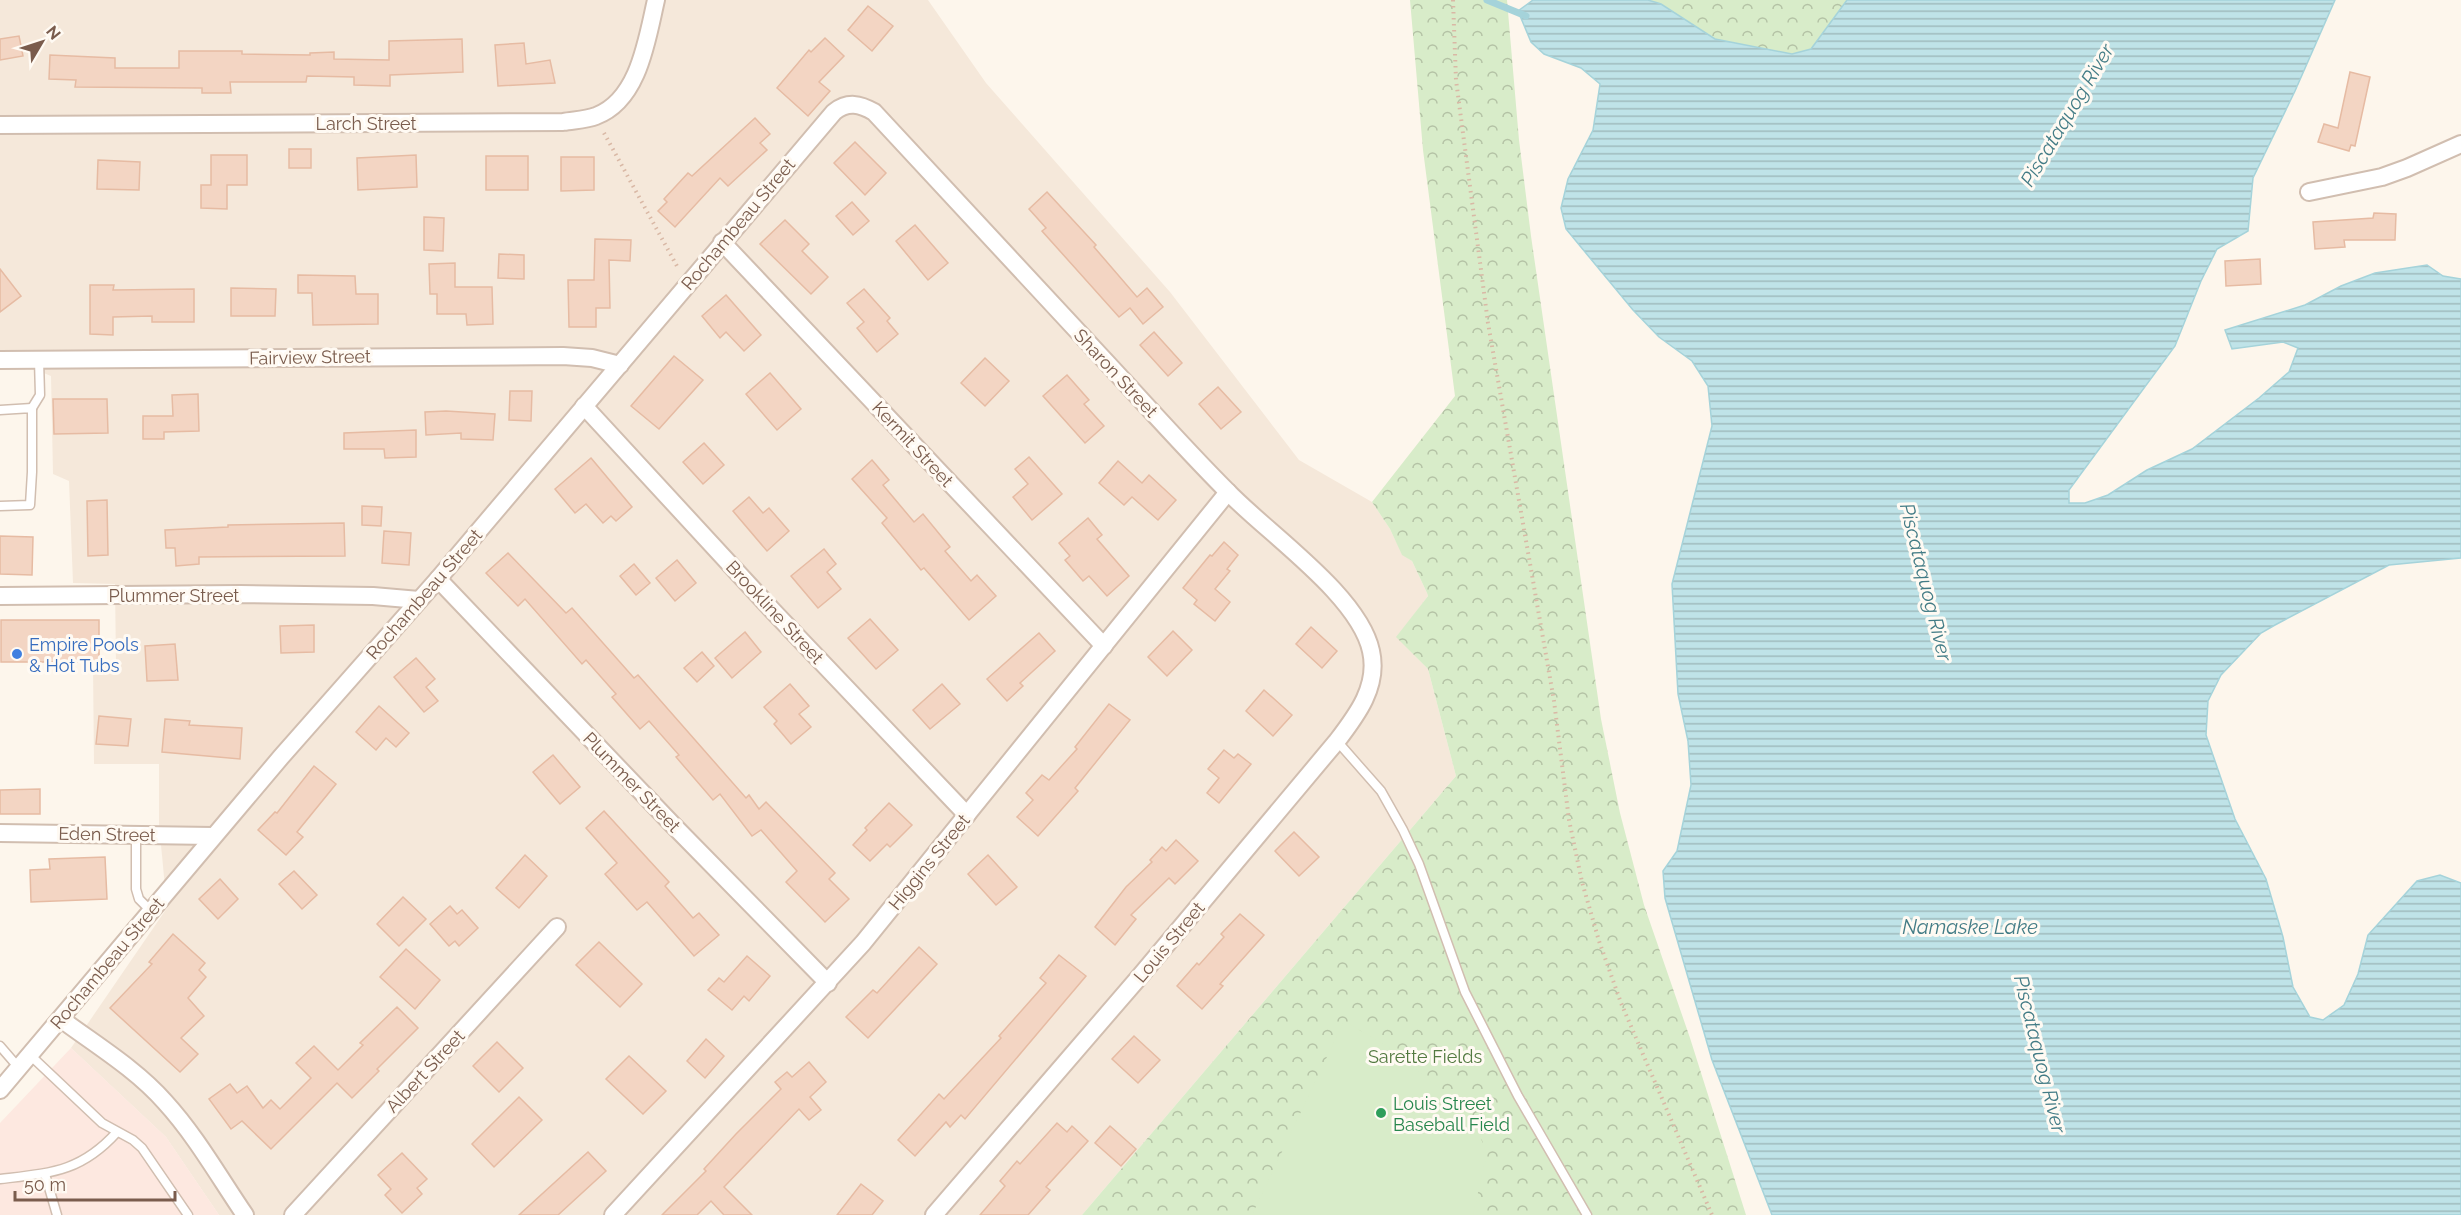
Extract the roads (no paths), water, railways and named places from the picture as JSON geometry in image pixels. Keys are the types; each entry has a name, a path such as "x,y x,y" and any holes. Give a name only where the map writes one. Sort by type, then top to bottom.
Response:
{"street":[{"name":"Larch Street","path":"0,125 563,122 596,116 621,99 631,84 640,64 656,0"},
{"name":"Rochambeau Street","path":"0,1090 213,836 438,579 834,112 841,106 851,104"},
{"name":"Sharon Street","path":"851,104 874,112 1228,492 1345,604 1365,635 1371,652"},
{"path":"2309,192 2382,177 2461,144"},
{"name":"Kermit Street","path":"722,242 1104,646"},
{"name":"Fairview Street","path":"0,360 563,356 592,358 620,365"},
{"name":"Brookline Street","path":"584,406 773,611 968,815"},
{"name":"Higgins Street","path":"613,1215 828,983 968,815 1228,492"},
{"name":"Plummer Street","path":"438,579 828,983"},
{"name":"Plummer Street","path":"0,596 240,594 373,596 419,600"},
{"name":"Louis Street","path":"934,1215 1133,984 1337,741 1362,706 1369,689 1373,671 1371,652"},
{"name":"Eden Street","path":"0,833 213,836"},
{"name":"Albert Street","path":"293,1215 557,927"},
{"path":"61,1019 138,1076 164,1101 187,1128 244,1215"}],"lane":[{"path":"0,506 30,504 32,408 40,395 39,360"},
{"path":"0,410 32,408"},
{"path":"1337,741 1381,791 1403,830 1419,864 1465,992 1518,1096 1587,1215"},
{"path":"136,834 136,888 139,899 151,911"},
{"path":"0,1046 19,1068"},
{"path":"30,1055 102,1123 133,1140 142,1148 188,1215"},
{"path":"0,1179 45,1174 68,1168 88,1159 104,1147 117,1132"},
{"path":"45,1174 57,1215"}],"water":[{"name":"Namaske Lake","path":"1533,0 1648,0 1661,4 1715,39 1792,54 1811,49 1847,0 2335,0 2253,178 2248,231 2217,249 2201,281 2175,346 2069,490 2069,503 2085,503 2108,495 2147,470 2192,449 2289,372 2298,348 2283,342 2232,349 2225,330 2305,305 2341,286 2375,273 2427,265 2443,276 2461,279 2461,558 2389,565 2261,633 2221,675 2208,701 2206,735 2235,819 2266,879 2283,937 2293,987 2310,1017 2323,1020 2344,1005 2358,974 2368,935 2417,881 2440,875 2461,883 2461,1215 1772,1215 1712,1060 1665,898 1663,871 1677,851 1691,785 1688,741 1678,694 1672,584 1712,426 1708,386 1692,361 1659,337 1633,310 1566,229 1561,208 1568,179 1593,130 1600,84 1581,68 1544,54 1531,42 1518,11"}],"waterway":[{"path":"1487,0 1526,16"}],"place":[{"name":"Empire Pools & Hot Tubs","path":"17,654"},
{"name":"Louis Street Baseball Field","path":"1381,1113"}],"water label":[{"name":"Piscataquog River","path":"2067,115"},
{"name":"Piscataquog River","path":"1926,582"},
{"name":"Piscataquog River","path":"2040,1054"}],"park label":[{"name":"Sarette Fields","path":"1425,1056"}]}
